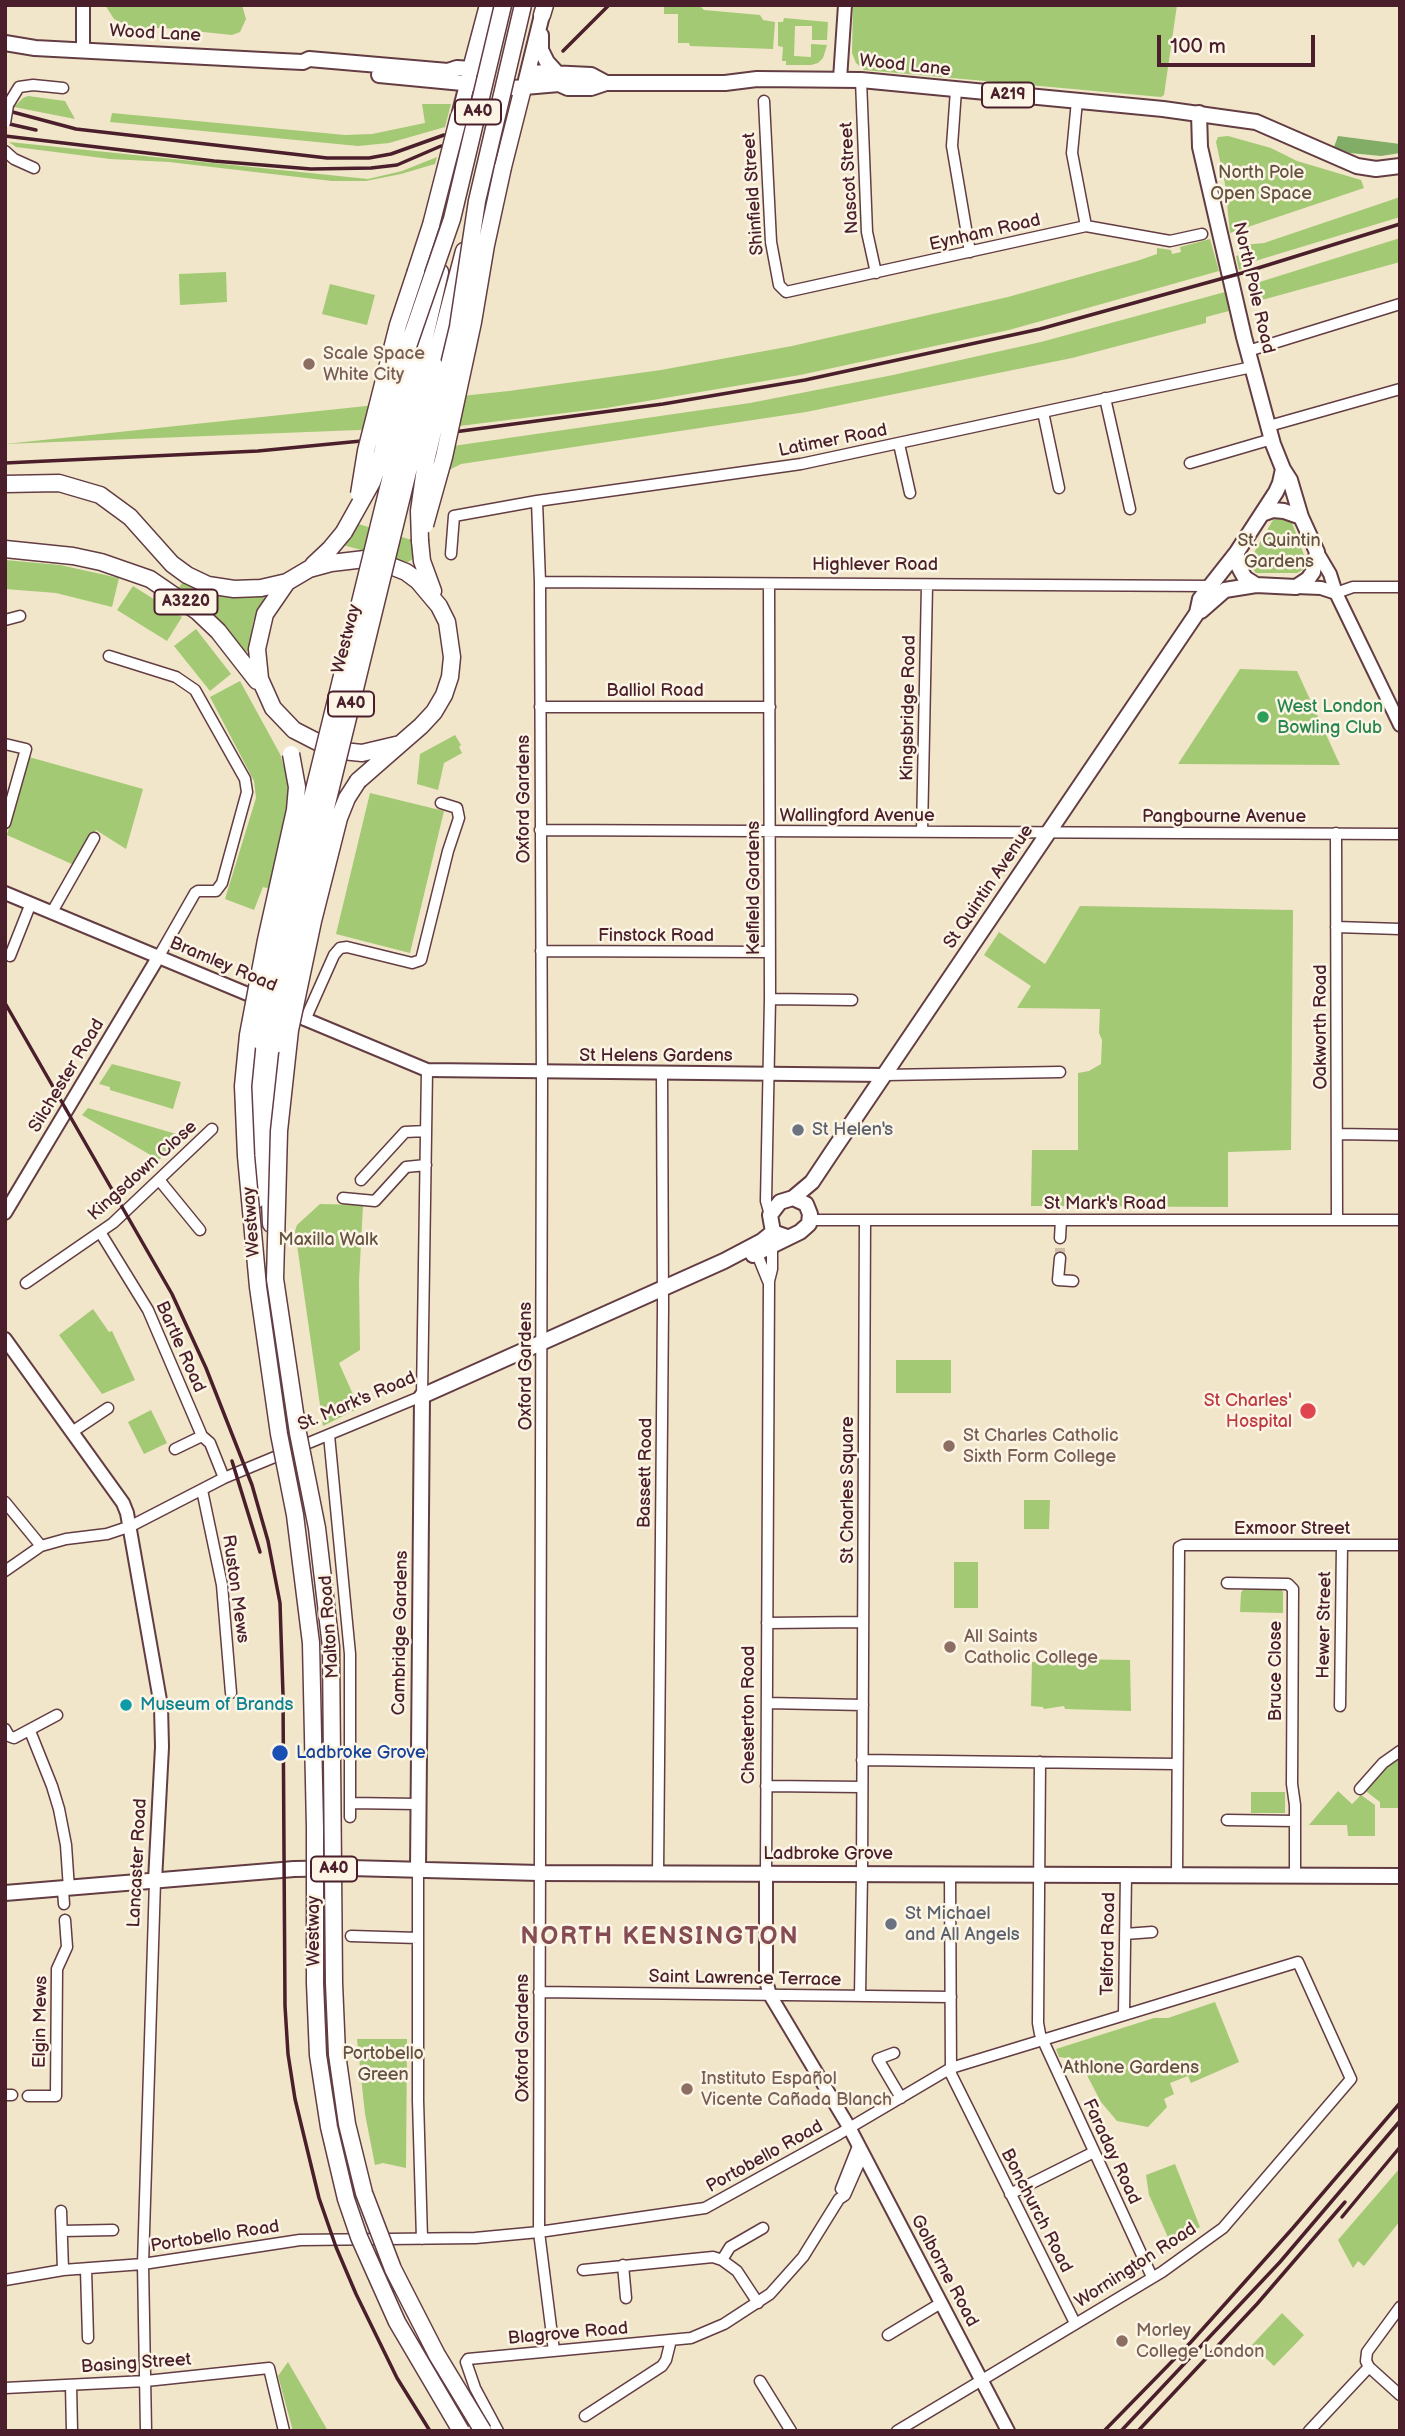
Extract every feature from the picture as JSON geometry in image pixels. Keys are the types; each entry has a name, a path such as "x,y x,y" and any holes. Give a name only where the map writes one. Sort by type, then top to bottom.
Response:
{"highway":[{"name":"A40","path":"471,78 488,5"},
{"name":"Westway","path":"461,2431 397,2322 375,2277 346,2199 328,2127 318,2055 315,1983 311,1643 295,1515 279,1434 258,1287 256,1130 261,1042 272,971 290,886 503,5"},
{"name":"Westway","path":"483,2431 437,2355 393,2269 364,2193 347,2124 337,2054 334,1983 331,1647 317,1528 298,1433 275,1279 267,1134 275,1045 286,976 523,5"},
{"name":"A40","path":"420,541 444,457 473,322 486,245 519,107 518,88"},
{"name":"A40","path":"344,532 363,479 366,451 398,325 430,225 459,116"},
{"name":"A40","path":"439,606 422,561 419,511 422,486 458,327 477,201"},
{"name":"A40","path":"309,569 330,550 344,532 372,482 382,454 404,358 452,219"},
{"name":"A3220","path":"5,484 44,483 74,486 111,502 130,517 172,564 195,580 208,585 234,589 261,588 287,582 309,569 348,560 381,562 406,572 418,581 439,606 447,622 452,657 450,677 434,712 400,744 362,753 333,750 294,730 218,631 175,594 150,579 124,569 73,556 5,549"},
{"name":"A3220","path":"270,701 257,664 260,632 270,606 287,582"},
{"name":"A40","path":"258,1287 246,1156 243,1086 248,1035 295,810 297,787 287,740 270,701"},
{"name":"A40","path":"275,1279 279,1131 289,1043 313,920 347,799 358,781 400,744"}],"main road":[{"name":"A40","path":"518,88 529,72 544,10"},
{"path":"544,10 540,46 547,62 557,73"},
{"name":"Wood Lane","path":"5,43 35,48 113,53 303,62 309,59 448,71 457,68 471,78"},
{"name":"Wood Lane","path":"303,62 308,67 440,82 471,78"},
{"name":"Wood Lane","path":"529,72 591,75 606,83"},
{"name":"A40","path":"459,116 471,78"},
{"name":"Wood Lane","path":"518,88 559,84 568,88 591,88 606,83 840,79 1199,113"},
{"path":"440,82 455,100 459,116"},
{"name":"Wood Lane","path":"519,107 531,96 560,92 568,88"},
{"name":"A219","path":"1199,113 1256,122 1357,166 1376,169 1400,166"},
{"name":"North Pole Road","path":"1199,113 1200,147 1248,351 1270,433 1283,468"},
{"path":"1237,552 1237,563 1245,578 1256,585 1297,587 1313,572 1317,552 1283,468"},
{"name":"St Quintin Avenue","path":"770,1215 793,1201 812,1182 1197,613 1200,599 1237,552 1262,514 1280,483 1283,468"},
{"path":"1262,514 1284,510 1301,517"},
{"name":"St Quintin Avenue","path":"1197,613 1219,593 1256,585"},
{"path":"770,1215 777,1238 805,1229 811,1220 793,1201"},
{"name":"St. Mark's Road","path":"422,1396 663,1290 762,1241 777,1238"},
{"name":"St. Mark's Road","path":"724,1261 757,1254 777,1238"},
{"name":"Cambridge Gardens","path":"418,1870 422,1396"},
{"name":"Ladbroke Grove","path":"5,1894 65,1894 155,1881 294,1869 658,1874 1400,1876"}],"street":[{"path":"83,5 83,49"},
{"path":"840,79 845,5"},
{"name":"Nascot Street","path":"861,80 867,232 876,273"},
{"path":"5,123 8,105 19,87 33,85 62,88"},
{"path":"956,90 952,146 970,252"},
{"name":"Shinfield Street","path":"764,101 771,242 779,285"},
{"path":"1077,101 1073,158 1086,226"},
{"path":"5,151 14,159 34,168"},
{"name":"Eynham Road","path":"779,285 792,292 1086,226 1170,241 1202,234"},
{"path":"1248,351 1400,304"},
{"name":"Latimer Road","path":"451,554 454,516 537,501 800,464 1252,367"},
{"path":"1190,463 1400,389"},
{"path":"1105,398 1130,509"},
{"path":"1043,412 1059,488"},
{"path":"899,444 909,493"},
{"name":"Oxford Gardens","path":"537,501 540,582 542,1072 539,2232 554,2351"},
{"path":"1317,552 1330,574 1336,593 1400,725"},
{"name":"Highlever Road","path":"540,582 1211,586"},
{"name":"Kelfield Gardens","path":"769,584 770,999 766,1207 770,1215"},
{"name":"Kingsbridge Road","path":"922,832 928,585"},
{"path":"1297,587 1321,588 1336,593 1353,587 1400,587"},
{"path":"5,620 20,616"},
{"path":"109,656 176,677 195,690 245,779 247,792 222,883 216,891 195,893 159,956"},
{"name":"Balliol Road","path":"540,707 770,707"},
{"path":"5,744 26,749 5,823"},
{"path":"305,1020 334,955 340,948 346,947 412,963 421,960 459,818 457,808 441,803"},
{"name":"Wallingford Avenue","path":"540,830 1049,833"},
{"name":"Pangbourne Avenue","path":"1049,833 1400,834"},
{"name":"Oakworth Road","path":"1336,833 1337,1220"},
{"path":"52,912 94,838"},
{"name":"Bramley Road","path":"5,892 427,1070"},
{"path":"10,956 31,903"},
{"path":"1336,927 1400,929"},
{"name":"Finstock Road","path":"541,951 770,953"},
{"name":"Silchester Road","path":"5,1213 159,956"},
{"path":"770,999 852,1000"},
{"name":"St Helens Gardens","path":"427,1070 885,1075"},
{"name":"Cambridge Gardens","path":"422,1396 427,1070"},
{"path":"885,1075 1060,1072"},
{"name":"Bassett Road","path":"658,1874 662,1073"},
{"name":"Kingsdown Close","path":"26,1283 100,1232 160,1181 212,1129"},
{"path":"361,1180 405,1132 426,1131"},
{"path":"1337,1134 1400,1135"},
{"path":"343,1199 375,1201 406,1167 426,1165"},
{"path":"160,1181 200,1230"},
{"path":"767,1192 793,1201"},
{"name":"St Mark's Road","path":"811,1220 1400,1220"},
{"name":"St Charles Square","path":"860,1996 865,1220"},
{"path":"1060,1238 1061,1220"},
{"name":"Bartle Road","path":"100,1232 148,1310 202,1436 210,1443 225,1478"},
{"name":"Chesterton Road","path":"777,1238 769,1281 766,1981 770,1994 849,2127"},
{"name":"Chesterton Road","path":"757,1254 769,1281"},
{"path":"1060,1258 1058,1280 1073,1281"},
{"name":"Lancaster Road","path":"5,1339 122,1503 131,1526 161,1706 162,1747 142,2264 146,2431"},
{"name":"St. Mark's Road","path":"5,1571 41,1546 66,1539 107,1534 131,1526 225,1478 422,1396"},
{"path":"72,1432 108,1408"},
{"name":"Malton Road","path":"329,1435 349,1654 350,1816"},
{"path":"175,1449 202,1436"},
{"name":"Ruston Mews","path":"202,1490 222,1585 230,1693"},
{"path":"5,1502 41,1546"},
{"name":"Hewer Street","path":"1340,1706 1342,1545"},
{"name":"Exmoor Street","path":"1176,1764 1179,1546 1400,1545"},
{"name":"Bruce Close","path":"1227,1583 1288,1584 1293,1589 1292,1784 1296,1805 1295,1876"},
{"path":"767,1623 863,1622"},
{"path":"767,1703 863,1705"},
{"path":"5,1729 9,1736 14,1738 57,1715"},
{"path":"30,1731 52,1786 66,1845 65,1894"},
{"path":"1360,1789 1382,1763 1400,1751"},
{"path":"862,1760 1176,1764 1177,1875"},
{"path":"1040,1762 1040,1874"},
{"path":"766,1786 862,1787"},
{"path":"350,1803 418,1804"},
{"path":"1227,1820 1296,1821"},
{"name":"Cambridge Gardens","path":"418,1870 418,2100 422,2239"},
{"path":"950,1873 951,2068"},
{"name":"Faraday Road","path":"1040,1874 1038,2023 1042,2040 1152,2277"},
{"name":"Telford Road","path":"1124,2014 1126,1874"},
{"name":"Elgin Mews","path":"28,2096 56,2096 57,1969 66,1947 65,1920"},
{"path":"1125,1934 1152,1932"},
{"path":"351,1937 418,1938"},
{"name":"Portobello Road","path":"5,2280 63,2270 142,2264 300,2240 475,2238 539,2232 705,2208 951,2068 1298,1962 1351,2079"},
{"name":"Saint Lawrence Terrace","path":"539,1992 951,1997"},
{"path":"894,2053 878,2059 901,2098"},
{"name":"Bonchurch Road","path":"951,2068 951,2074 1075,2323"},
{"name":"Wornington Road","path":"897,2431 1152,2277 1223,2228 1351,2079"},
{"name":"Golborne Road","path":"849,2127 1008,2431"},
{"name":"Blagrove Road","path":"498,2431 475,2389 466,2362 468,2359 700,2335 758,2303 780,2284 803,2257 839,2199 839,2193 860,2150"},
{"path":"1010,2194 1094,2152"},
{"path":"61,2211 63,2270"},
{"path":"722,2260 730,2247 763,2228"},
{"path":"62,2231 113,2230"},
{"path":"583,2270 690,2258 722,2260 737,2271 758,2303"},
{"path":"624,2265 626,2298"},
{"path":"86,2269 88,2338"},
{"path":"888,2335 941,2303"},
{"path":"1400,2307 1367,2352 1366,2361 1369,2367 1400,2395"},
{"path":"586,2416 662,2366 671,2340"},
{"path":"1309,2431 1369,2367"},
{"name":"Basing Street","path":"5,2388 146,2381 269,2368 284,2431"},
{"path":"760,2381 791,2431"},
{"path":"71,2385 72,2431"}],"green space":[{"path":"105,5 242,5 246,19 240,32 232,35 165,28 132,28 114,19"},
{"path":"664,5 699,5 704,10 760,15 763,20 775,22 773,49 690,46 689,43 678,43 678,14 664,14"},
{"path":"853,5 1177,5 1164,95 1161,97 864,70 856,63 852,53"},
{"path":"784,18 828,22 827,40 812,40 812,26 795,26 794,56 811,57 811,44 827,45 823,58 818,63 786,65 786,61 782,61 783,47 778,46 778,22 783,22"},
{"path":"28,96 65,101 75,119 14,107"},
{"path":"422,104 451,104 445,127 389,143 358,146 110,122 112,113 345,135 372,134 425,123"},
{"name":"North Pole Open Space","path":"1228,136 1271,148 1297,161 1361,180 1364,188 1230,233 1225,184 1216,142 1218,137"},
{"path":"1338,136 1400,144 1400,153 1381,156 1350,153 1334,147"},
{"path":"9,142 368,179 402,171 437,157 435,164 401,174 366,181 332,181 169,162 110,159 16,147"},
{"path":"1400,197 1400,217 1242,265 1239,270 1236,256 1244,254 1243,245 1264,243"},
{"path":"1400,238 1400,262 1251,303 1247,286"},
{"path":"1210,239 1219,271 1009,330 800,375 606,408 459,426 5,444 509,391 661,370 792,346 1008,297 1140,260 1157,254 1157,248 1171,250 1172,254 1181,252 1180,247"},
{"path":"226,272 227,302 180,305 179,274"},
{"path":"330,284 375,295 367,325 322,314"},
{"path":"1225,292 1229,311 1206,317 1206,323 1072,358 806,412 461,464 447,471 453,446 750,403 893,375 1041,342"},
{"name":"St. Quintin Gardens","path":"1279,517 1287,518 1292,523 1307,563 1306,568 1297,573 1256,573 1249,564 1252,556 1273,520"},
{"path":"355,523 412,540 416,554 408,562 343,545"},
{"path":"5,560 60,565 119,578 112,607 56,593 5,589"},
{"path":"183,582 225,597 263,594 265,598 253,622 250,651 243,652 177,590"},
{"path":"133,586 182,617 167,641 117,610"},
{"path":"196,629 231,674 210,691 174,646"},
{"name":"West London Bowling Club","path":"1240,669 1297,671 1340,765 1178,764"},
{"path":"240,681 280,754 289,786 288,803 279,839 307,847 294,895 263,887 254,910 225,899 256,798 254,781 210,697"},
{"path":"455,735 462,753 444,763 438,790 417,784 420,754"},
{"path":"29,757 143,789 126,849 96,830 74,865 7,835"},
{"path":"370,793 444,811 410,953 336,934"},
{"path":"1080,906 1293,910 1291,1150 1228,1152 1228,1207 1031,1206 1032,1150 1078,1150 1078,1073 1089,1071 1101,1064 1100,1009 1017,1008 1031,986 984,955 999,932 1045,964"},
{"path":"112,1064 181,1082 173,1109 110,1090 110,1087 99,1084"},
{"path":"88,1108 183,1136 159,1160 82,1115"},
{"name":"Maxilla Walk","path":"320,1204 363,1205 359,1281 360,1350 339,1363 359,1408 323,1426 295,1231 297,1225"},
{"path":"93,1309 109,1332 112,1331 135,1380 102,1394 59,1335"},
{"path":"896,1360 951,1360 951,1393 896,1393"},
{"path":"151,1410 167,1443 144,1454 128,1422"},
{"path":"1024,1500 1050,1500 1049,1529 1024,1529"},
{"path":"954,1562 978,1562 978,1608 954,1608"},
{"path":"1244,1588 1280,1588 1283,1592 1283,1613 1240,1612 1241,1593"},
{"path":"1044,1658 1053,1658 1053,1662 1065,1662 1066,1659 1130,1660 1131,1711 1065,1709 1064,1706 1044,1709 1031,1706 1032,1662 1044,1662"},
{"path":"1400,1756 1400,1808 1380,1808 1380,1802 1363,1789 1386,1765"},
{"path":"1338,1791 1352,1804 1361,1795 1375,1805 1375,1836 1348,1836 1347,1825 1309,1825"},
{"path":"1251,1792 1285,1792 1285,1813 1251,1813"},
{"name":"Athlone Gardens","path":"1215,2002 1239,2062 1191,2083 1188,2076 1170,2083 1174,2094 1164,2099 1167,2107 1148,2127 1117,2121 1101,2102 1079,2060 1059,2057 1056,2049 1154,2018 1168,2018"},
{"name":"Portobello Green","path":"357,2039 407,2039 406,2168 383,2163 375,2165 365,2114"},
{"path":"1175,2164 1200,2227 1171,2244 1149,2195 1146,2175"},
{"path":"1400,2168 1400,2221 1364,2266 1358,2261 1353,2268 1338,2240"},
{"path":"1282,2313 1304,2335 1274,2366 1252,2345"},
{"path":"288,2362 328,2431 293,2431 278,2376"}],"tunnel":[{"path":"1060,1238 1060,1258"}],"railway":[{"path":"563,51 609,5"},
{"path":"5,110 76,129 327,158 369,158 391,154 444,135"},
{"path":"5,123 36,130"},
{"path":"5,136 214,161 311,169 397,165 441,146"},
{"path":"5,463 258,451 454,432 663,404 805,380 1040,329 1242,273 1400,224"},
{"path":"5,1003 172,1294 206,1368 252,1485 268,1541 280,1603 285,2006 288,2054 295,2099 319,2198 336,2247 397,2378 430,2431"},
{"path":"232,1461 260,1552"},
{"path":"1104,2431 1191,2342 1400,2103"},
{"path":"1121,2431 1280,2262 1400,2121"},
{"path":"1342,2217 1400,2147"},
{"path":"1138,2431 1257,2304 1345,2202"}],"place":[{"name":"Scale Space White City","path":"309,364"},
{"name":"West London Bowling Club","path":"1263,717"},
{"name":"St Helen's","path":"798,1130"},
{"name":"St Charles' Hospital","path":"1308,1411"},
{"name":"St Charles Catholic Sixth Form College","path":"949,1446"},
{"name":"All Saints Catholic College","path":"950,1647"},
{"name":"Museum of Brands","path":"126,1705"},
{"name":"Ladbroke Grove","path":"280,1753"},
{"name":"St Michael and All Angels","path":"891,1924"},
{"name":"Instituto Español Vicente Cañada Blanch","path":"687,2089"},
{"name":"Morley College London","path":"1122,2341"}],"district":[{"name":"NORTH KENSINGTON","path":"660,1938"}]}
